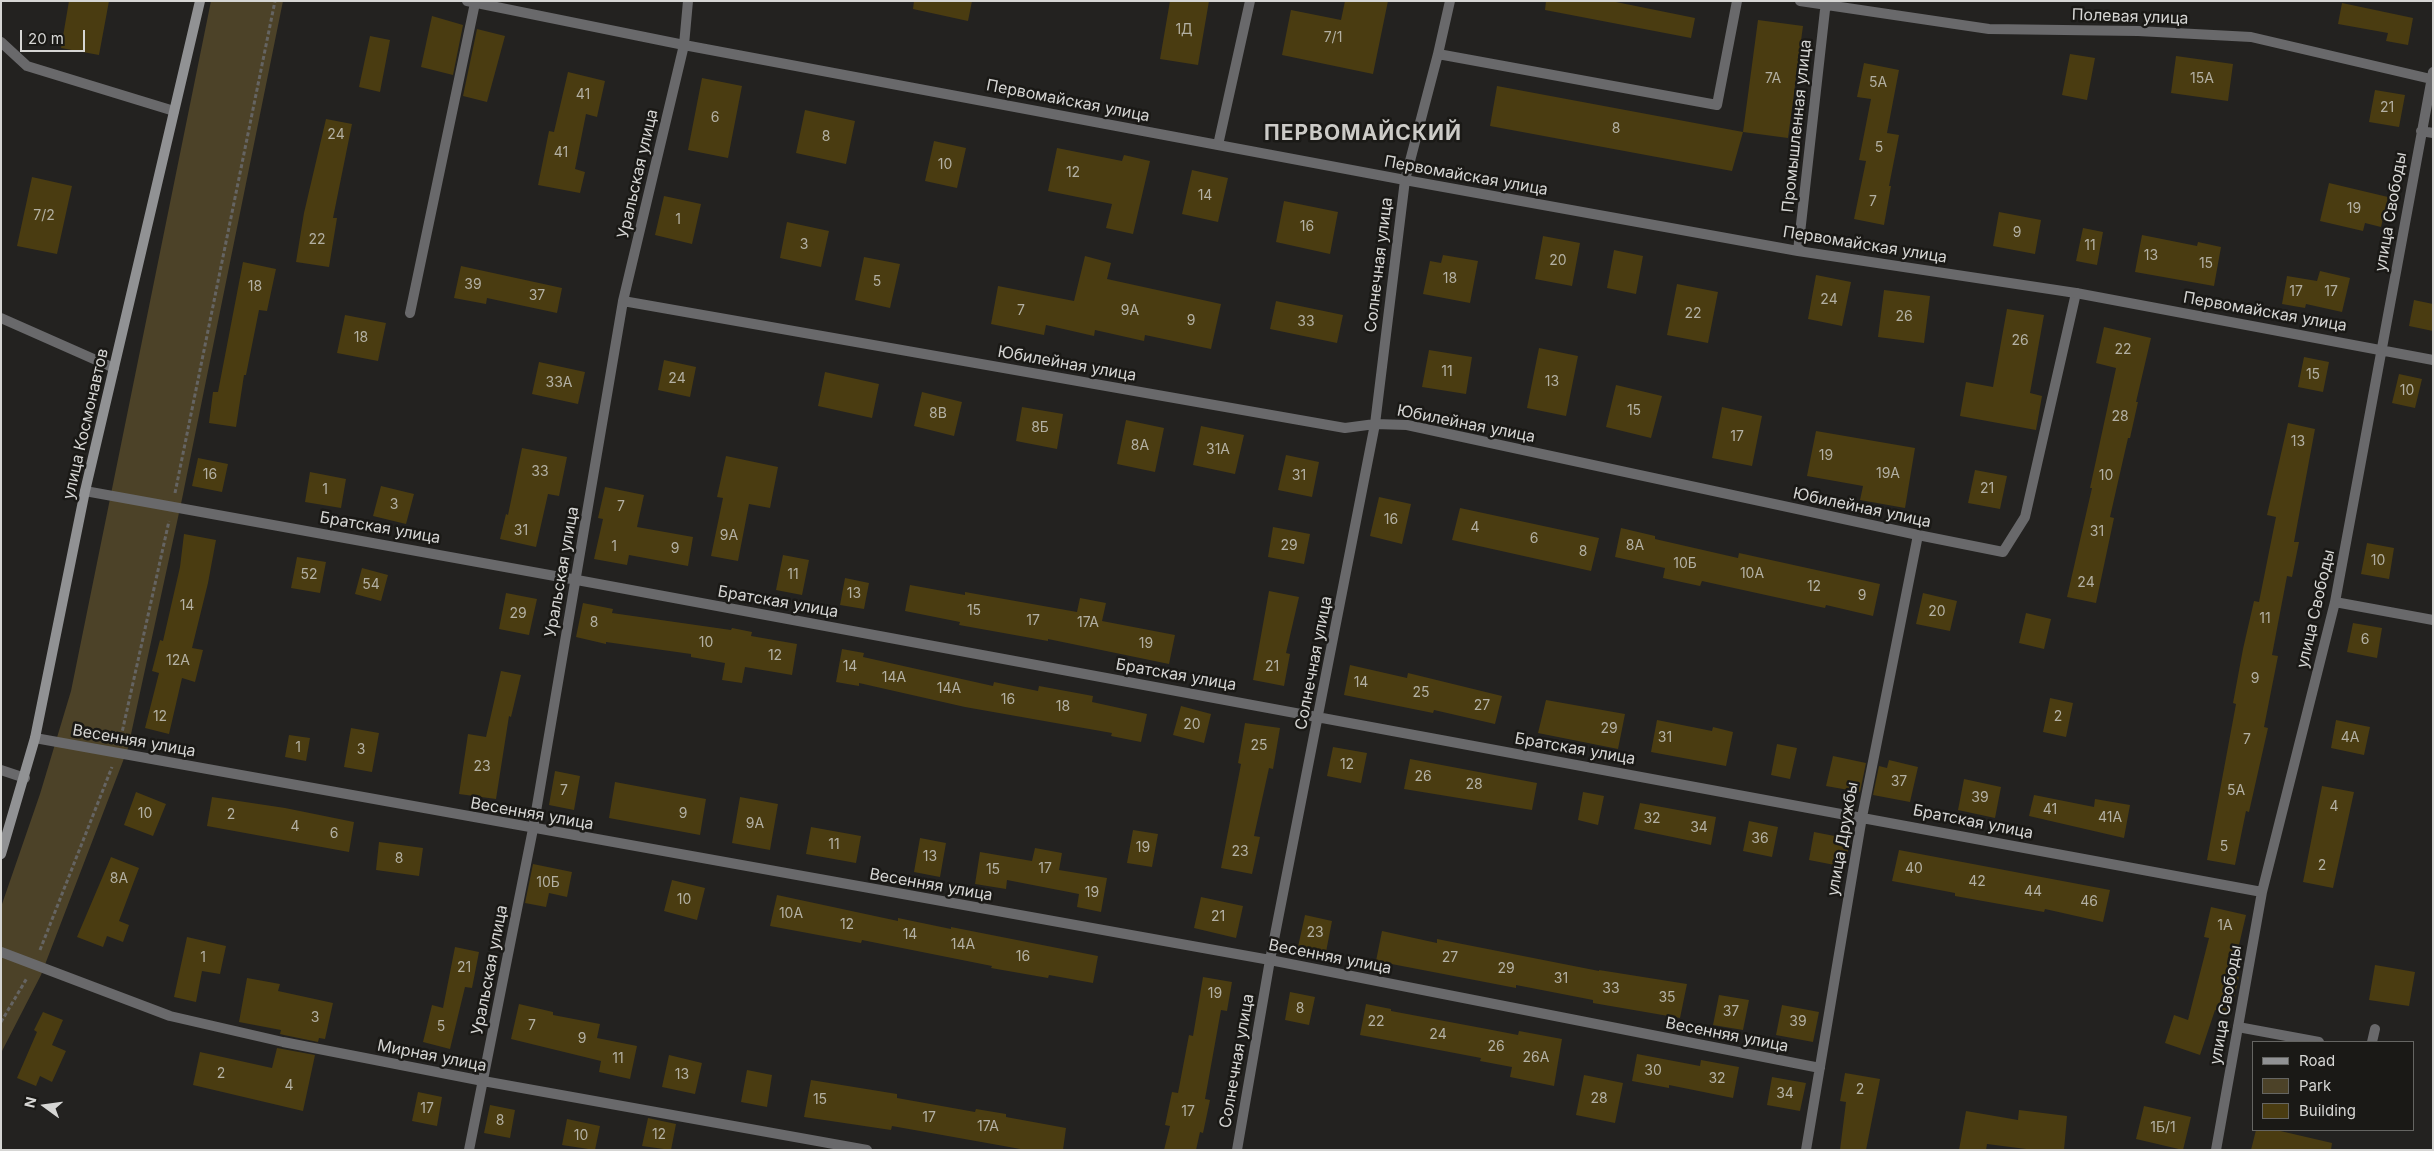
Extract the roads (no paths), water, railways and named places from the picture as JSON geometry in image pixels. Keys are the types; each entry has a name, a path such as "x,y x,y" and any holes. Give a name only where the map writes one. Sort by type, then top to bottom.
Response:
{"main road":[{"name":"улица Космонавтов","path":"1,854 25,778 35,738 86,491 200,1"}],"street":[{"name":"Уральская улица","path":"469,1150 533,829 623,301 684,44 688,1"},
{"path":"1218,145 1250,1"},
{"name":"Солнечная улица","path":"1237,1150 1270,960 1375,424 1405,180 1450,1"},
{"path":"1438,54 1717,105 1736,1"},
{"path":"1800,1 1826,3"},
{"path":"410,313 471,2"},
{"name":"Первомайская улица","path":"471,2 1405,180 1798,250 2076,293 2383,349 2433,360"},
{"name":"Полевая улица","path":"1826,3 1989,29 2138,31 2251,37 2432,76"},
{"name":"Промышленная улица","path":"1798,250 1826,3"},
{"path":"1,42 27,66 174,111"},
{"name":"улица Свободы","path":"2216,1150 2262,892 2335,602 2432,76"},
{"path":"2421,131 2433,133"},
{"name":"Юбилейная улица","path":"623,301 1345,428 1375,424 1406,425 2003,552 2025,517 2076,293"},
{"path":"1,318 114,368"},
{"name":"Братская улица","path":"86,491 2262,892"},
{"name":"улица Дружбы","path":"1806,1150 1862,817 1918,535"},
{"path":"2335,602 2433,620"},
{"name":"Весенняя улица","path":"35,738 1270,960 1820,1068"},
{"path":"1,770 25,778"},
{"name":"Мирная улица","path":"1,952 170,1016 283,1042 483,1081 867,1150"},
{"path":"2238,1027 2314,1041"},
{"path":"2372,1041 2375,1029"}],"district":[{"name":"ПЕРВОМАЙСКИЙ","path":"1363,134"}]}
